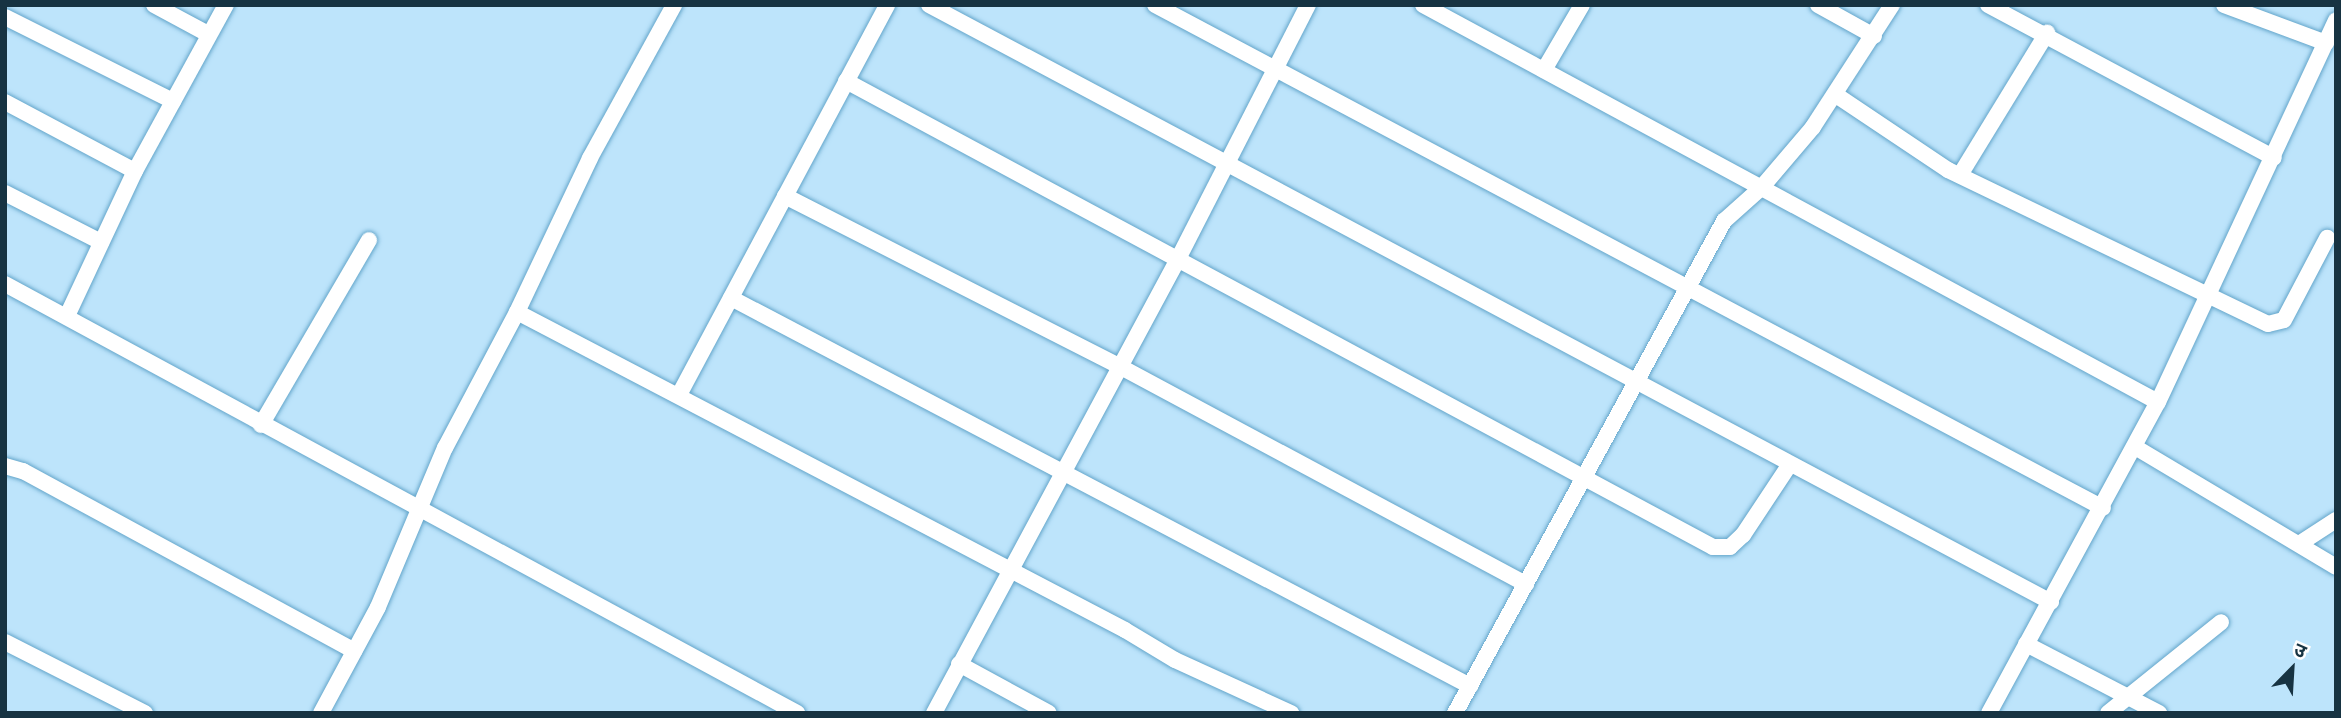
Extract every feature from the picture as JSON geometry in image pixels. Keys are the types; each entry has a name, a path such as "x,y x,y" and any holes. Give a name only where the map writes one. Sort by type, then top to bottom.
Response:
{"street":[{"path":"154,5 208,34"},
{"path":"67,316 135,171 226,5"},
{"path":"321,713 354,651 420,512 445,448 517,312 590,158 674,5"},
{"path":"679,395 887,5"},
{"path":"929,5 2051,603"},
{"path":"1155,5 1688,284 2102,508"},
{"path":"934,713 1007,571 1178,259 1308,5"},
{"path":"1423,5 2158,402"},
{"path":"1544,70 1582,5"},
{"path":"1818,5 1874,36"},
{"path":"1455,713 1724,221 1762,187 1841,88 1892,5"},
{"path":"1989,5 2047,33 2274,158"},
{"path":"2224,5 2326,43"},
{"path":"5,17 173,101"},
{"path":"1989,713 2158,402 2336,21"},
{"path":"1960,175 2047,33"},
{"path":"846,81 1582,479 1725,549 1742,535 1790,464"},
{"path":"1841,88 1902,142 1960,175 2268,324 2280,324 2327,238"},
{"path":"5,102 135,171"},
{"path":"5,193 101,242"},
{"path":"785,196 1119,366 1526,584"},
{"path":"261,425 369,240"},
{"path":"5,284 420,512 797,713"},
{"path":"731,298 1063,469 1470,686"},
{"path":"517,312 679,395 1192,669 1291,713"},
{"path":"2135,447 2336,567"},
{"path":"5,466 23,471 354,651"},
{"path":"2299,544 2336,520"},
{"path":"2108,713 2221,622"},
{"path":"5,642 145,713"},
{"path":"2026,644 2159,713"},
{"path":"959,664 1049,713"}]}
